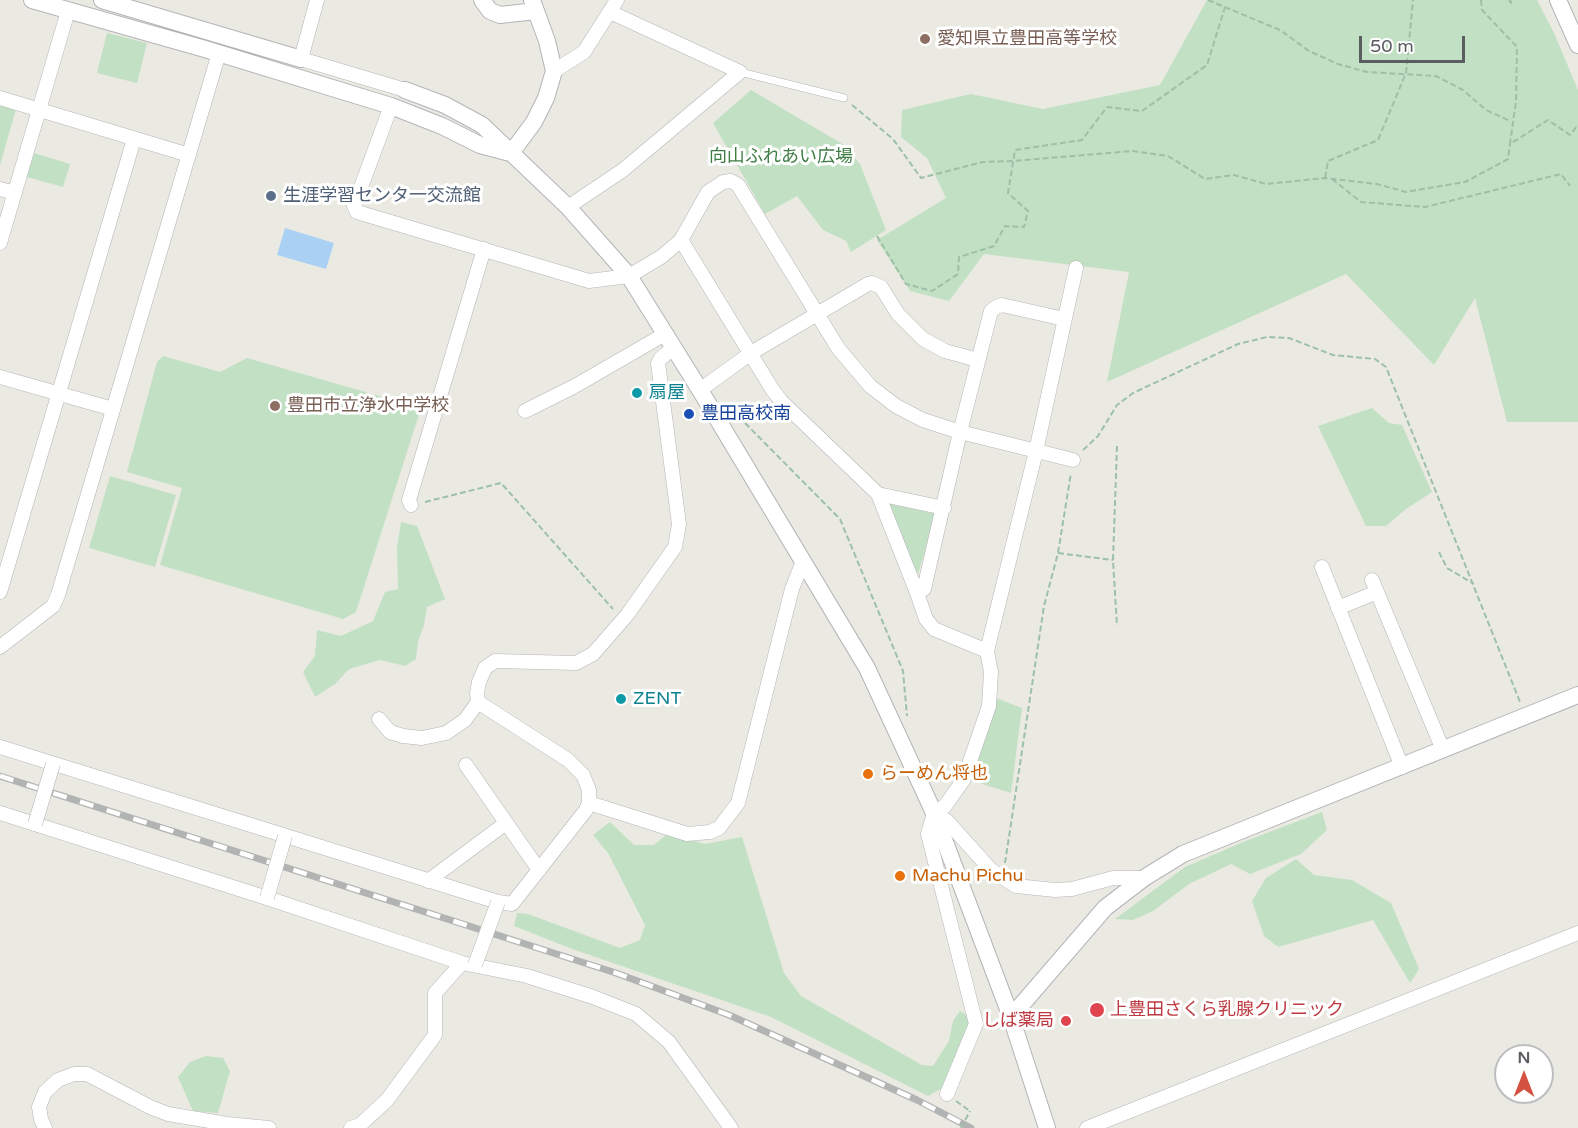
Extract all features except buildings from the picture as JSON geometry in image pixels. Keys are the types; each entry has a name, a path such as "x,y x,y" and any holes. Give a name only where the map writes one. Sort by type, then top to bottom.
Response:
{"street":[{"path":"32,0 219,53 341,94 391,106 442,126 480,145 511,153"},
{"path":"102,0 347,71 446,105 482,125 568,207 629,276 861,656 934,813 1011,1017 1047,1128"},
{"path":"301,58 317,0"},
{"path":"483,0 490,10 500,15 534,5 547,41 554,71 546,99 534,122 511,153"},
{"path":"1558,0 1578,45"},
{"path":"554,71 584,52 613,6 740,72 623,170 568,207"},
{"path":"0,243 68,11"},
{"path":"0,647 53,606 58,595 219,53"},
{"path":"0,99 189,155"},
{"path":"391,106 354,206 357,212 589,281 629,276 660,257 681,240 708,192 723,182 731,181 735,183 848,362 870,386 896,406 923,420 960,432 1073,460"},
{"path":"0,592 134,139"},
{"path":"0,189 15,194"},
{"path":"681,240 781,401 878,494 926,619 934,629 987,651"},
{"path":"411,505 409,500 484,249"},
{"path":"947,1094 976,1024 928,834 934,813 945,806 961,785 969,769 991,695 991,672 987,651 1036,452 1076,268"},
{"path":"700,390 751,353 868,284 881,287 898,314 923,339 945,351 978,360"},
{"path":"917,593 924,589 990,314 998,305 1065,319"},
{"path":"525,411 669,341"},
{"path":"379,720 390,732 403,736 422,738 446,733 465,720 478,702 477,693 484,668 495,661 576,663 593,654 622,620 675,547 679,524 658,363 669,341"},
{"path":"0,377 113,409"},
{"path":"878,494 944,508"},
{"path":"589,803 687,834 710,832 719,828 738,802 778,640 792,589 803,561"},
{"path":"1322,567 1402,767"},
{"path":"1338,608 1375,586 1443,750"},
{"path":"1011,1017 1105,908 1144,878 1183,854 1578,695"},
{"path":"0,747 428,881 512,904 586,810 589,803 589,790 583,775 568,760 478,702"},
{"path":"35,824 53,764"},
{"path":"466,765 539,870"},
{"path":"0,813 469,964 527,976 593,997 636,1014 669,1042 731,1128"},
{"path":"934,813 947,821 992,870 1016,886 1055,890 1072,889 1113,878 1144,878"},
{"path":"428,881 506,823"},
{"path":"267,898 285,836"},
{"path":"351,1128 360,1125 387,1100 435,1035 435,993 469,964 498,902"},
{"path":"1087,1128 1578,933"},
{"path":"45,1128 40,1119 39,1107 45,1092 58,1080 74,1074 87,1074 168,1114 227,1124 269,1128"}],"lane":[{"path":"341,94 347,71"},
{"path":"740,72 844,98"}],"path":[{"path":"1208,0 1280,30 1309,51 1338,64 1367,72 1436,76 1463,90 1486,110 1510,121"},
{"path":"1325,178 1328,161 1378,140 1406,73 1413,0"},
{"path":"844,98 893,139 921,178 983,162 1133,151 1168,156 1205,179 1234,175 1266,184 1325,178 1377,184 1406,192 1465,182 1509,159 1516,101 1517,47 1482,10 1481,0"},
{"path":"877,236 906,284 932,291 958,274 959,257 994,246 1005,226 1024,227 1028,211 1008,193 1015,150 1082,140 1107,107 1142,111 1207,65 1225,7"},
{"path":"1510,144 1548,120 1570,135 1578,125"},
{"path":"1332,179 1361,202 1425,207 1561,174 1570,186"},
{"path":"1003,878 1044,606 1058,554 1073,460 1098,436 1108,417 1118,405 1133,393 1238,344 1267,337 1289,338 1333,355 1375,358 1386,368 1527,715"},
{"path":"745,423 840,519 903,671 908,723 896,732"},
{"path":"1117,446 1113,560 1118,626"},
{"path":"411,505 501,483 622,620"},
{"path":"1438,552 1447,568 1474,584"},
{"path":"1058,554 1113,560"},
{"path":"961,1128 970,1112"}],"green space":[{"path":"1207,0 1537,0 1578,90 1578,422 1507,422 1475,298 1434,365 1346,274 1107,382 1129,272 984,254 949,301 910,291 877,240 946,198 927,158 901,137 902,110 971,94 1043,109 1160,85"},
{"path":"107,33 147,43 137,83 97,73"},
{"name":"向山ふれあい広場","path":"751,90 844,145 860,164 886,230 851,252 846,241 823,230 797,196 765,214 713,123"},
{"path":"0,104 16,109 0,165"},
{"path":"34,153 70,164 63,187 27,177"},
{"path":"163,356 220,372 247,358 421,408 356,612 343,619 160,565 182,488 127,472 157,362"},
{"path":"1372,408 1389,423 1402,425 1432,492 1386,526 1366,526 1318,426"},
{"path":"110,476 176,495 155,567 89,548"},
{"path":"887,503 936,514 918,574"},
{"path":"401,522 417,526 445,599 427,607 416,659 405,666 380,660 349,669 335,684 315,697 303,672 315,656 317,630 341,636 373,621 385,592 398,589 397,547"},
{"path":"996,698 1022,708 1011,793 970,780"},
{"path":"1322,812 1327,830 1301,854 1250,874 1231,864 1189,884 1153,911 1133,920 1115,919 1185,867"},
{"path":"610,822 634,845 654,845 667,834 705,844 742,837 784,973 801,996 922,1065 933,1066 949,1041 953,1021 960,1011 969,1016 968,1029 944,1087 928,1096 771,1017 572,949 514,926 517,913 528,914 620,948 640,940 645,925 608,853 593,835"},
{"path":"1296,859 1314,875 1352,880 1391,903 1419,969 1410,983 1373,920 1278,947 1264,936 1252,901 1266,878"},
{"path":"206,1056 223,1058 230,1071 218,1113 193,1111 178,1077 190,1062"}],"water":[{"path":"285,228 334,243 326,269 277,255"}],"railway":[{"path":"0,776 616,973 729,1015 917,1100 971,1128"}],"place":[{"name":"愛知県立豊田高等学校","path":"925,39"},
{"name":"生涯学習センタ一交流館","path":"271,196"},
{"name":"扇屋","path":"637,393"},
{"name":"豊田市立浄水中学校","path":"275,406"},
{"name":"豊田高校南","path":"689,414"},
{"name":"ZENT","path":"621,699"},
{"name":"らーめん将也","path":"868,774"},
{"name":"Machu Pichu","path":"900,876"},
{"name":"上豊田さくら乳腺クリニック","path":"1097,1010"},
{"name":"しば薬局","path":"1066,1021"}]}
